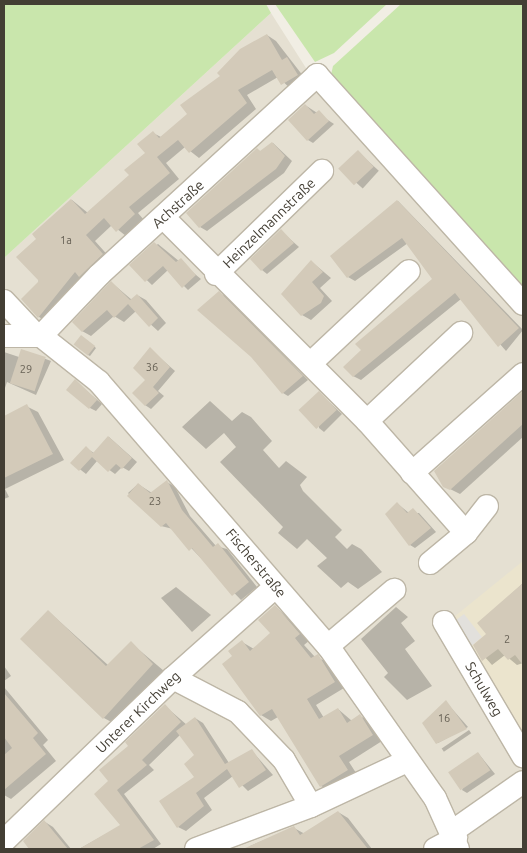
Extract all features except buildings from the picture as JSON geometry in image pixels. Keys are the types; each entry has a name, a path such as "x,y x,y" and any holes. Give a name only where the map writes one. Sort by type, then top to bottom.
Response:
{"street":[{"name":"Achstraße","path":"38,336 99,275 164,218 317,75 523,304"},
{"name":"Heinzelmannstraße","path":"216,274 322,171"},
{"name":"Heinzelmannstraße","path":"164,218 216,274 311,364 367,421 466,533"},
{"path":"311,364 409,271"},
{"name":"Fischerstraße","path":"4,301 38,336 99,382 328,646 408,761 455,839"},
{"path":"367,421 461,333"},
{"path":"4,336 38,336"},
{"path":"412,474 523,374"},
{"path":"430,563 466,533 487,506"},
{"name":"Unterer Kirchweg","path":"4,841 172,678 275,587"},
{"path":"328,646 394,590"},
{"name":"Schulweg","path":"444,622 523,756"},
{"path":"172,678 238,712 284,760 311,806"},
{"path":"196,849 311,806 408,761"},
{"path":"435,849 455,839 519,793"}],"shaded area":[{"path":"271,13 313,79 523,311 523,849 4,849 4,258"},
{"path":"523,561 523,742 449,621"},
{"path":"464,614 482,637 468,649 451,624"}],"green space":[{"path":"4,4 266,4 271,13 4,258"},
{"path":"275,4 387,4 334,53 315,62"},
{"path":"401,4 523,4 523,296 331,75 333,66"}]}
